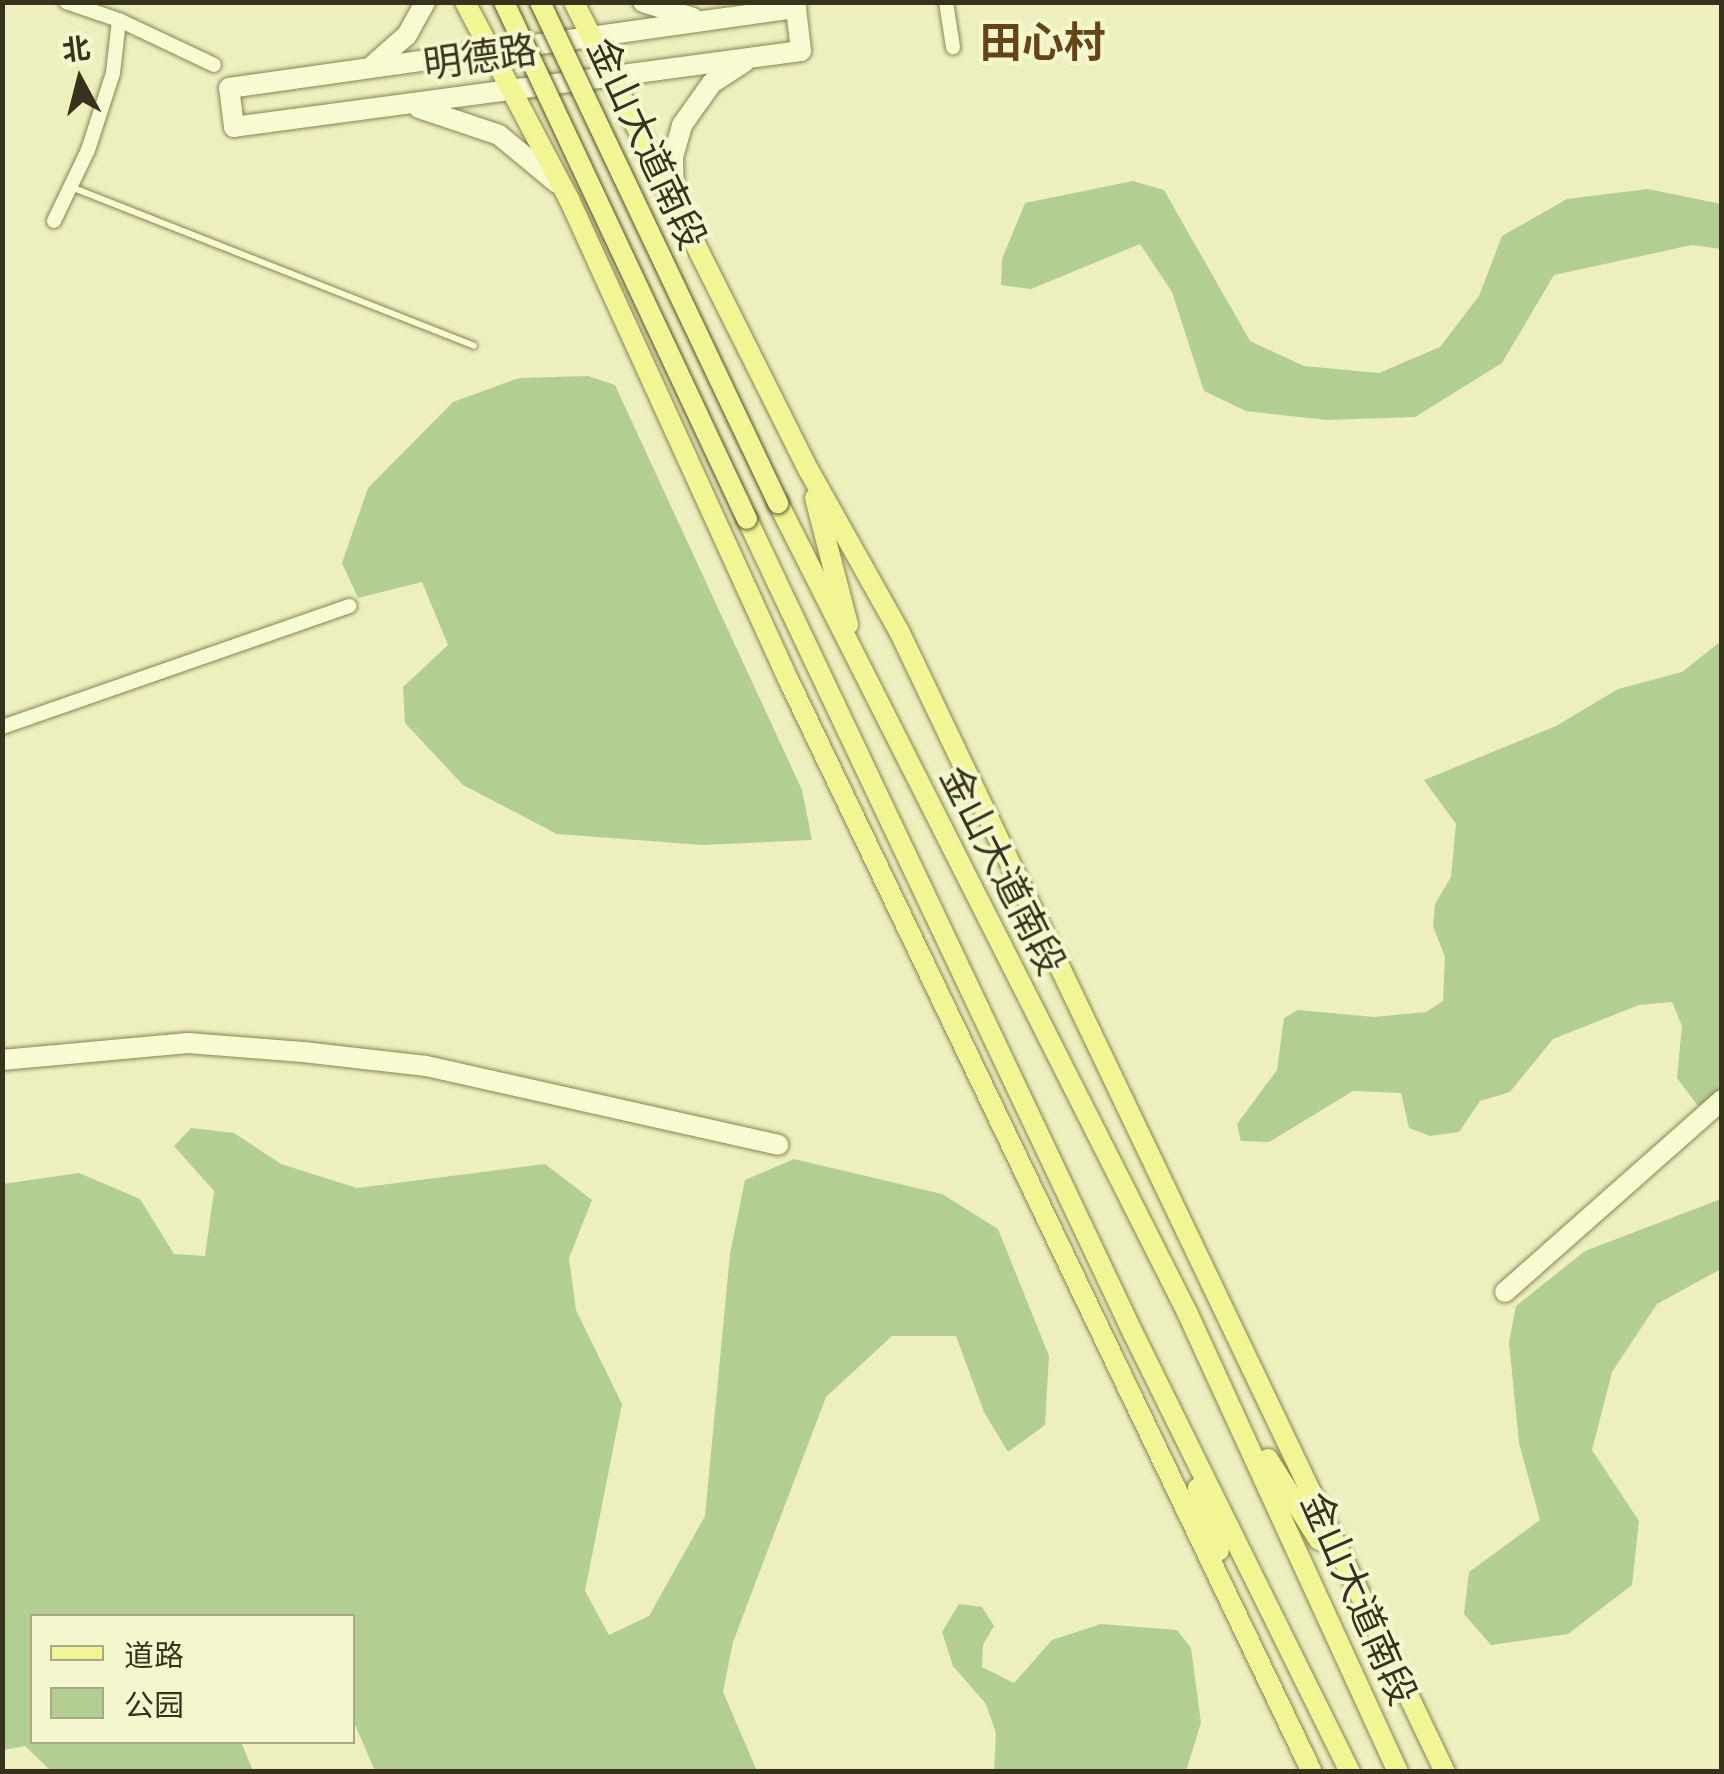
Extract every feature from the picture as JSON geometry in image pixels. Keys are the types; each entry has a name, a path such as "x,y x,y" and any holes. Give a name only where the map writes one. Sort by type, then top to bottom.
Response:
{"main road":[{"path":"465,2 569,199 711,500 797,698 1312,1772"},
{"name":"金山大道南段","path":"504,2 822,685 1173,1416 1350,1772"},
{"name":"金山大道南段","path":"540,2 778,503 1226,1394 1398,1772"},
{"path":"574,2 808,468 899,631 1163,1173 1360,1606 1445,1772"},
{"path":"808,468 858,665"},
{"path":"711,500 822,685"},
{"path":"1226,1394 1360,1606"},
{"path":"1173,1416 1246,1633"}],"street":[{"path":"66,2 119,20 214,65"},
{"path":"367,68 407,36 426,2"},
{"path":"643,2 705,21"},
{"path":"946,2 954,46"},
{"name":"明德路","path":"799,5 801,51 234,127 229,88 492,51 799,5"},
{"path":"54,221 113,73 119,20"},
{"path":"676,206 673,157 690,110 726,73 756,57"},
{"path":"387,106 456,116 499,135 538,163 569,199"},
{"path":"2,728 350,606"},
{"path":"2,1060 188,1043 303,1052 426,1066 778,1146"},
{"path":"1505,1292 1722,1100"}],"lane":[{"path":"70,187 474,346"}],"green space":[{"path":"1133,181 1164,190 1250,341 1304,366 1379,373 1440,347 1479,296 1502,236 1567,199 1648,189 1721,204 1721,249 1692,245 1554,275 1502,363 1415,417 1327,420 1246,411 1204,391 1172,292 1140,244 1031,289 1001,285 1002,259 1025,203"},
{"path":"588,376 615,385 802,790 812,840 703,845 557,834 463,785 405,723 403,687 448,645 422,582 358,598 342,563 368,488 453,402 519,378"},
{"path":"1721,641 1721,1089 1698,1106 1677,1078 1682,1026 1672,1002 1639,1005 1553,1039 1510,1092 1480,1101 1459,1132 1430,1136 1409,1128 1401,1093 1353,1091 1269,1142 1241,1141 1237,1124 1277,1070 1284,1018 1298,1010 1374,1017 1426,1012 1443,1001 1445,957 1433,926 1435,904 1451,877 1456,824 1424,780 1556,726 1618,689 1682,672"},
{"path":"191,1128 234,1133 281,1164 357,1188 545,1164 592,1200 569,1258 576,1310 622,1404 585,1591 609,1635 649,1616 705,1516 730,1254 745,1180 794,1159 942,1194 998,1229 1049,1356 1045,1425 1008,1452 984,1412 956,1336 892,1336 826,1397 733,1642 723,1692 757,1771 375,1771 355,1725 355,1614 30,1614 30,1744 242,1744 253,1771 51,1771 25,1746 3,1750 3,1184 79,1173 140,1199 174,1254 205,1256 214,1191 174,1146"},
{"path":"1721,1199 1721,1269 1657,1304 1612,1372 1592,1450 1639,1521 1632,1585 1568,1634 1491,1645 1464,1614 1469,1572 1540,1520 1519,1443 1509,1342 1516,1306 1585,1251"},
{"path":"959,1604 982,1607 994,1626 983,1645 982,1667 1014,1683 1052,1640 1101,1624 1177,1630 1191,1648 1201,1723 1186,1771 994,1771 996,1733 986,1704 953,1666 942,1632"}],"district":[{"name":"田心村","path":"1043,43"}]}
